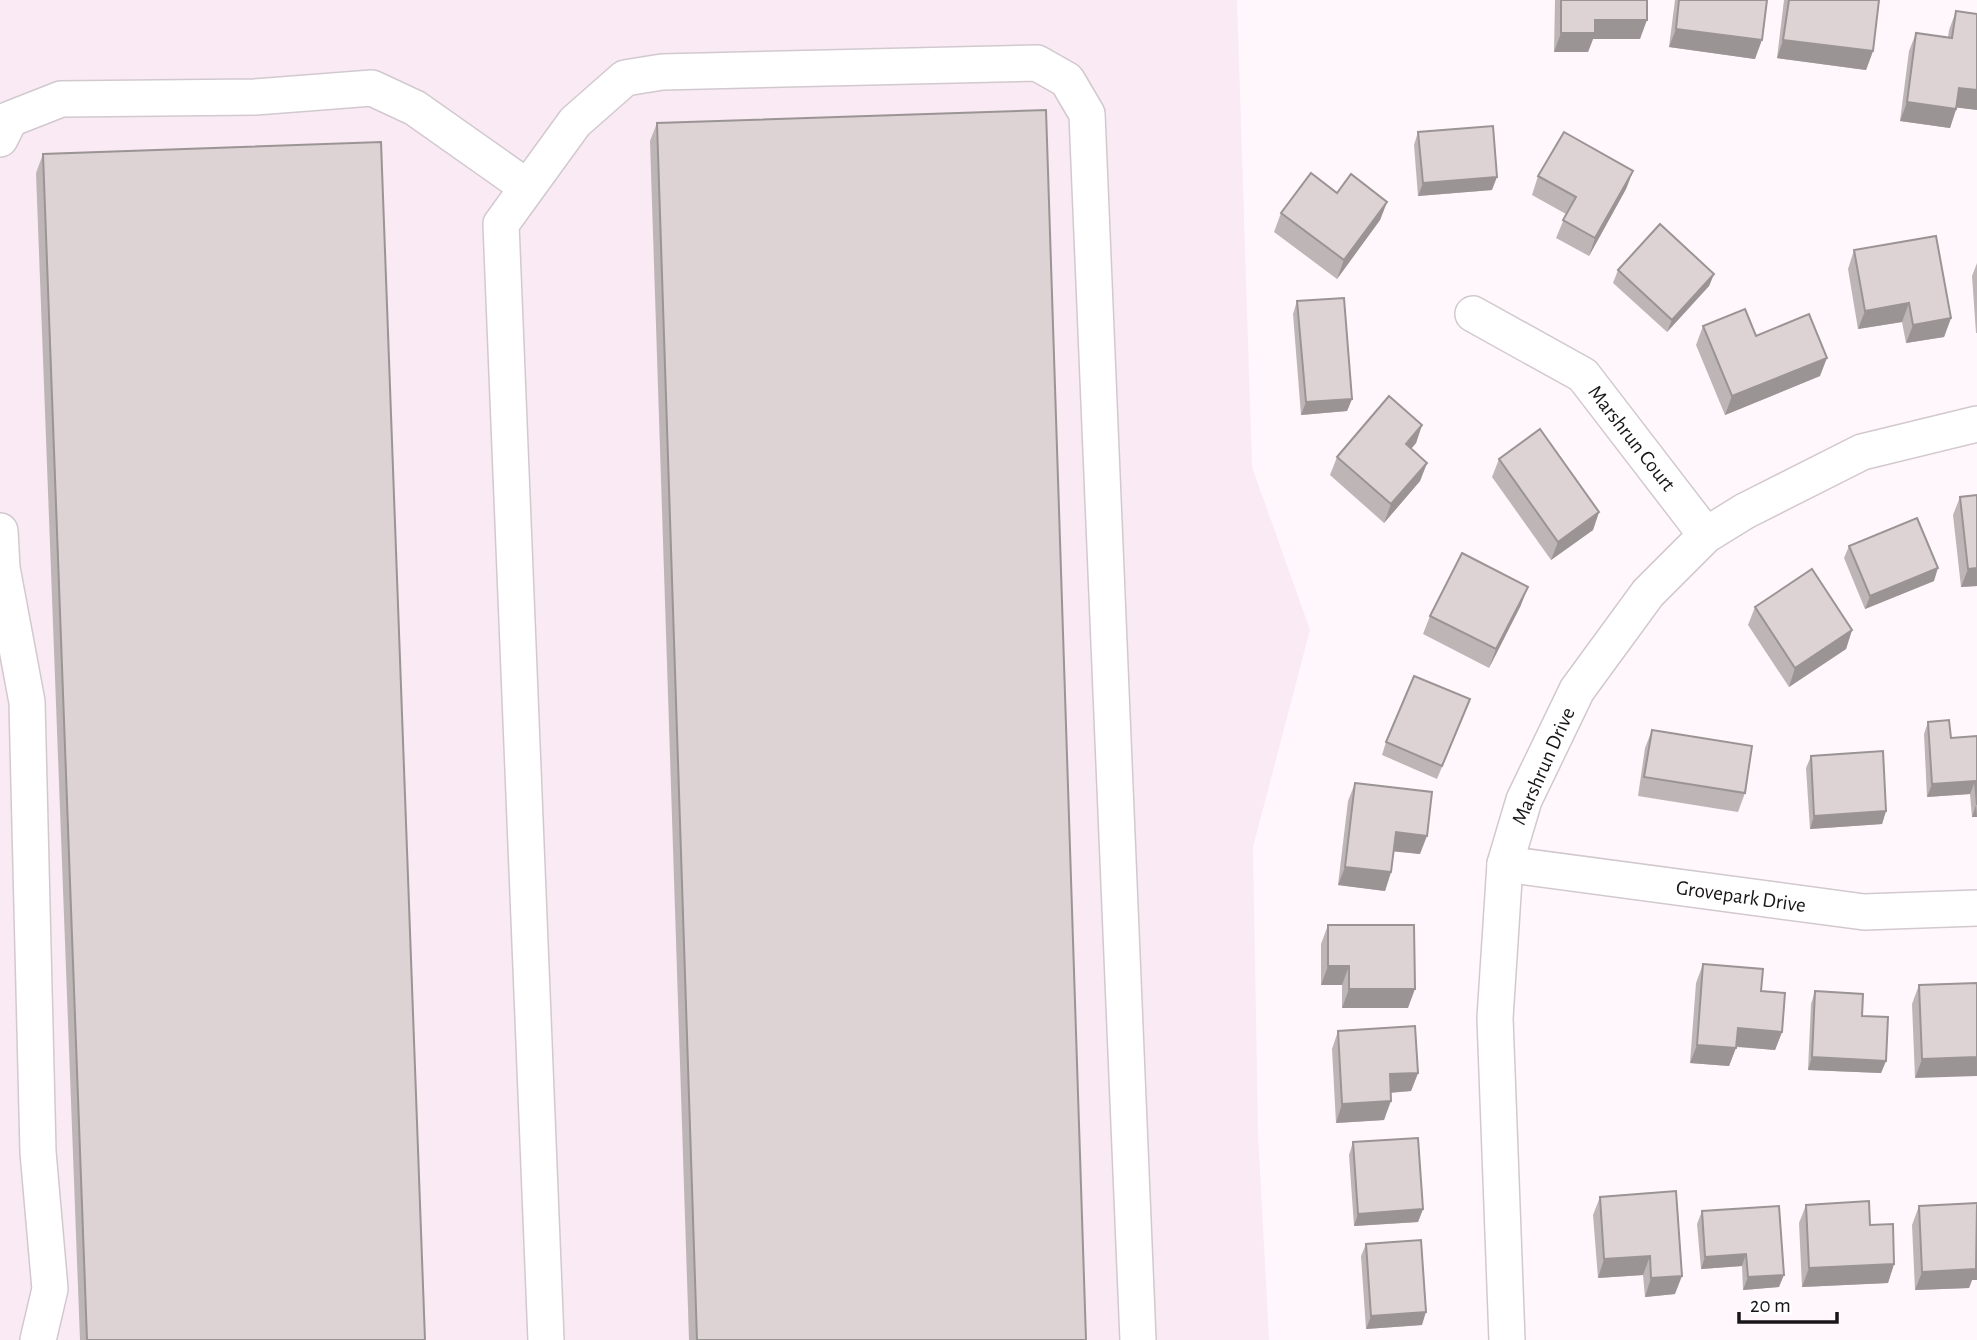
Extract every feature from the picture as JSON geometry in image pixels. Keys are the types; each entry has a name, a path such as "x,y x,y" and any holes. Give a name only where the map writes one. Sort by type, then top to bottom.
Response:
{"street":[{"path":"546,1340 501,224 575,122 625,78 662,72 1037,63 1067,79 1087,114 1138,1340"},
{"path":"0,139 10,119 61,99 255,97 373,88 415,108 527,187"},
{"name":"Marshrun Court","path":"1473,314 1583,375 1706,535"},
{"name":"Marshrun Drive","path":"1507,1340 1495,1018 1505,864 1524,800 1577,690 1648,593 1706,535 1745,511 1862,452 1977,424"},
{"path":"0,531 2,568 27,702 38,1152 50,1289 38,1340"},
{"name":"Grovepark Drive","path":"1505,864 1864,912 1977,908"}],"shaded area":[{"path":"0,0 1237,0 1252,467 1310,630 1253,847 1258,1133 1269,1340 0,1340"}],"building":[{"path":"1561,0 1647,0 1647,20 1595,20 1595,33 1561,33"},
{"path":"1679,0 1767,0 1762,40 1676,29"},
{"path":"1789,0 1879,0 1873,51 1783,40"},
{"path":"1956,11 1977,14 1977,90 1959,88 1956,109 1907,102 1916,33 1952,38"},
{"path":"1046,110 1086,1340 697,1340 657,123"},
{"path":"1493,126 1497,177 1423,183 1418,132"},
{"path":"1564,132 1633,171 1595,238 1563,220 1576,197 1538,176"},
{"path":"381,142 425,1340 87,1340 43,154"},
{"path":"1311,173 1337,193 1351,174 1387,202 1344,260 1281,213"},
{"path":"1660,224 1714,274 1672,320 1618,270"},
{"path":"1936,236 1951,318 1913,325 1909,303 1865,311 1854,250"},
{"path":"1344,298 1352,399 1306,402 1297,301"},
{"path":"1745,309 1756,336 1809,314 1827,358 1732,396 1703,326"},
{"path":"1389,396 1422,425 1406,444 1427,463 1391,504 1337,457"},
{"path":"1540,429 1599,512 1558,542 1499,459"},
{"path":"1977,495 1977,568 1968,569 1960,497"},
{"path":"1917,518 1938,568 1870,596 1849,546"},
{"path":"1462,553 1528,587 1496,649 1430,616"},
{"path":"1812,569 1852,630 1795,668 1755,607"},
{"path":"1414,676 1470,699 1442,766 1386,742"},
{"path":"1949,720 1951,738 1977,736 1977,805 1975,781 1932,784 1928,722"},
{"path":"1652,730 1752,746 1745,793 1644,777"},
{"path":"1883,751 1886,811 1814,816 1811,756"},
{"path":"1355,783 1432,792 1427,836 1396,832 1391,872 1345,867"},
{"path":"1328,925 1414,925 1415,989 1349,989 1349,966 1328,966"},
{"path":"1703,964 1763,969 1761,991 1785,993 1782,1032 1738,1028 1736,1048 1697,1045"},
{"path":"1977,983 1977,1057 1922,1059 1919,985"},
{"path":"1815,991 1863,994 1862,1016 1888,1017 1886,1061 1812,1057"},
{"path":"1415,1026 1418,1073 1390,1074 1391,1101 1342,1104 1338,1031"},
{"path":"1418,1138 1423,1209 1358,1214 1353,1142"},
{"path":"1676,1191 1682,1276 1651,1278 1650,1256 1604,1259 1600,1197"},
{"path":"1869,1201 1870,1225 1893,1224 1894,1264 1809,1268 1806,1205"},
{"path":"1977,1203 1976,1269 1922,1272 1919,1206"},
{"path":"1779,1206 1784,1275 1748,1277 1746,1254 1705,1257 1702,1211"},
{"path":"1421,1240 1426,1312 1371,1316 1366,1244"}]}
